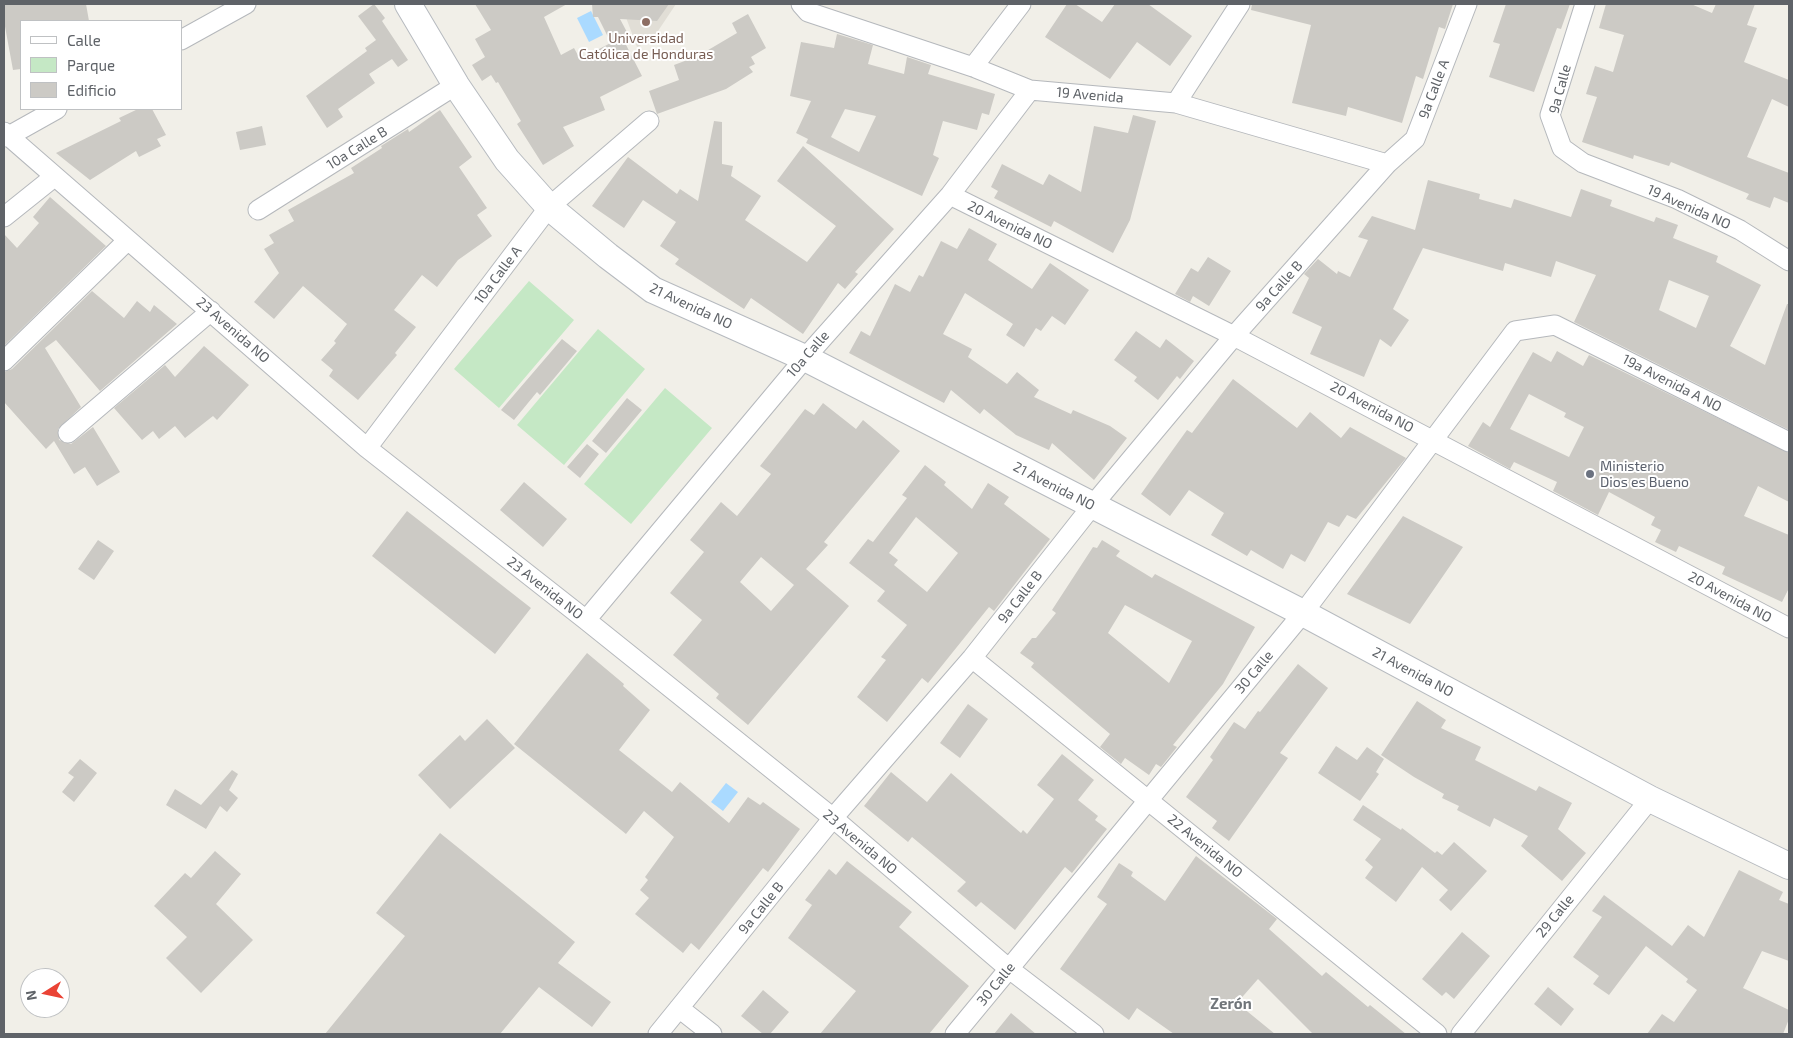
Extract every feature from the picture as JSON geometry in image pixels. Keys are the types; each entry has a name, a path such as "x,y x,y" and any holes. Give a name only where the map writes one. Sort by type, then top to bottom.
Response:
{"street":[{"path":"182,39 246,4"},
{"name":"21 Avenida NO","path":"408,4 456,85 507,160 549,207 653,290 805,358 1303,613 1650,798 1789,866"},
{"name":"19 Avenida","path":"800,4 808,12 973,67 1030,90 1176,103 1387,164"},
{"path":"973,67 1021,4"},
{"path":"1176,103 1240,4"},
{"name":"9a Calle A","path":"1387,164 1416,139 1466,4"},
{"name":"9a Calle","path":"1583,163 1562,148 1550,115 1585,4"},
{"name":"10a Calle B","path":"258,210 456,85"},
{"name":"10a Calle","path":"586,620 805,358 950,195 1030,90"},
{"path":"5,135 55,110"},
{"name":"10a Calle A","path":"367,448 549,207 649,121"},
{"name":"23 Avenida NO","path":"5,135 211,311 367,448 833,818 1008,968 1094,1034"},
{"name":"19 Avenida NO","path":"1583,163 1678,199 1740,230 1789,261"},
{"name":"9a Calle B","path":"658,1034 833,818 972,658 1092,506 1234,336 1387,164"},
{"path":"4,217 54,177"},
{"name":"20 Avenida NO","path":"950,195 1234,336 1433,439 1789,628"},
{"path":"4,361 128,240"},
{"path":"68,433 211,311"},
{"name":"30 Calle","path":"955,1034 1147,799 1303,613 1515,331 1555,325"},
{"name":"19a Avenida A NO","path":"1555,325 1789,442"},
{"name":"22 Avenida NO","path":"972,658 1437,1034"},
{"name":"29 Calle","path":"1461,1034 1650,798"},
{"path":"680,1008 712,1034"}],"shaded area":[{"name":"Universidad Católica de Honduras","path":"621,4 676,4 652,40 637,47"}],"green space":[{"path":"529,281 574,320 499,408 454,369"},
{"path":"598,329 645,369 564,465 517,425"},
{"path":"665,388 712,428 631,524 584,484"}],"water":[{"path":"591,11 603,35 589,42 577,18"},
{"path":"726,783 738,792 723,811 711,802"}],"building":[{"path":"4,4 86,4 89,20 20,20 20,69 13,70 4,21"},
{"path":"374,4 385,18 382,21 408,60 398,67 392,59 369,74 375,83 338,109 343,117 327,128 306,96 367,51 365,48 376,40 358,16"},
{"path":"475,4 567,4 544,17 561,55 574,48 580,59 622,37 642,76 600,97 605,110 563,127 574,146 543,165 517,124 521,121 498,82 496,83 491,75 482,81 472,65 485,57 475,39 491,30"},
{"path":"592,4 669,4 657,21 620,19 628,34 611,43 598,17 593,17"},
{"path":"1067,4 1075,4 1102,22 1115,4 1148,4 1192,36 1170,66 1137,42 1110,79 1045,37"},
{"path":"1252,4 1453,4 1445,29 1439,27 1423,79 1416,76 1402,123 1348,107 1346,116 1292,103 1311,25 1251,10"},
{"path":"1506,4 1570,4 1561,29 1557,28 1534,92 1489,77 1500,44 1493,42"},
{"path":"1606,4 1691,4 1712,13 1716,4 1755,4 1747,25 1757,28 1744,62 1789,80 1789,107 1772,99 1747,157 1789,173 1789,203 1774,197 1770,208 1746,199 1749,194 1671,162 1669,166 1634,155 1633,159 1582,142 1597,97 1586,94 1595,66 1613,72 1624,35 1599,28"},
{"path":"748,14 766,48 751,57 755,64 749,67 753,72 726,89 657,114 649,91 679,80 674,65 698,56 737,33 732,23"},
{"path":"837,34 873,45 868,64 904,74 907,57 931,65 928,74 995,94 989,115 982,113 977,130 943,121 933,155 939,158 922,196 806,143 808,139 796,133 811,101 790,96 801,42 834,48","holes":["845,109 876,116 859,152 831,137"]},
{"path":"136,110 153,110 166,135 157,139 161,146 139,157 136,151 90,180 56,153 121,121 119,118"},
{"path":"440,110 472,157 459,167 487,208 477,215 492,236 458,260 437,287 422,275 394,310 416,327 395,353 397,355 358,400 329,376 333,370 321,360 336,343 334,341 347,324 303,286 274,319 254,302 279,273 264,249 274,243 269,235 294,221 288,210 354,173 351,168 382,148 381,146 408,129 409,132"},
{"path":"1133,115 1156,121 1130,220 1113,253 1054,221 1051,227 994,198 998,191 991,187 1002,164 1043,185 1049,174 1081,192 1094,126 1128,133"},
{"path":"714,121 722,122 722,164 733,166 731,176 761,196 745,220 807,262 836,226 777,181 803,146 894,229 855,272 858,274 845,289 838,283 803,334 751,298 744,309 675,264 679,259 660,246 676,222 643,200 624,228 592,206 628,157 677,194 680,189 698,201"},
{"path":"262,126 266,145 240,150 236,132"},
{"path":"1428,180 1480,194 1479,199 1511,208 1514,199 1571,217 1581,189 1612,200 1610,206 1654,222 1656,217 1678,225 1673,238 1718,256 1716,262 1761,285 1730,346 1765,365 1787,304 1789,304 1789,430 1574,322 1596,275 1556,261 1551,277 1505,263 1503,271 1423,248 1393,309 1409,320 1391,347 1380,339 1364,377 1310,354 1322,327 1292,313 1309,278 1304,274 1318,259 1337,274 1338,271 1350,277 1368,240 1358,237 1372,216 1415,230","holes":["1669,280 1709,296 1696,328 1659,310"]},
{"path":"50,197 106,246 4,346 4,234 17,248 39,223 33,217"},
{"path":"969,228 997,244 988,260 1032,289 1050,263 1089,290 1065,325 1052,316 1041,331 1036,328 1024,347 1006,335 1013,324 965,293 943,334 972,349 968,357 1007,384 1017,372 1039,390 1034,397 1071,414 1073,410 1110,426 1127,438 1094,480 1052,443 1049,450 1016,435 984,409 980,414 951,390 944,403 849,353 861,331 870,336 895,284 910,292 919,275 923,277 941,241 957,249"},
{"path":"1208,257 1231,271 1209,306 1193,296 1190,302 1175,294 1191,268 1198,272"},
{"path":"92,291 124,318 137,301 150,312 154,305 177,324 100,391 56,340 45,348 81,407 58,429 59,440 71,444 93,427 120,472 97,486 85,467 74,474 54,441 46,449 4,402 4,372 12,369"},
{"path":"1136,331 1160,348 1166,339 1194,361 1180,379 1177,376 1158,400 1134,381 1137,377 1114,360"},
{"path":"562,339 577,351 540,395 537,392 514,420 501,410"},
{"path":"204,346 249,385 217,420 213,416 185,438 175,426 159,439 153,431 142,440 114,408 165,365 175,377"},
{"path":"1557,351 1583,366 1589,355 1789,453 1789,502 1758,486 1744,516 1789,535 1789,588 1782,602 1722,574 1725,567 1679,546 1676,552 1655,542 1661,530 1651,525 1655,517 1609,492 1598,515 1553,491 1557,482 1514,462 1510,469 1468,446 1483,422 1490,427 1533,352 1551,362","holes":["1529,394 1566,413 1564,417 1584,427 1569,457 1510,429"]},
{"path":"1233,379 1297,428 1310,412 1341,438 1350,427 1406,458 1356,519 1347,515 1339,527 1328,522 1305,562 1291,554 1283,569 1251,550 1247,556 1211,535 1224,513 1189,490 1170,516 1141,494 1187,430 1192,433"},
{"path":"627,398 642,410 606,453 592,441"},
{"path":"823,403 856,429 863,420 900,451 824,542 828,545 806,569 849,606 748,725 716,698 719,694 673,655 702,620 670,593 704,552 690,540 721,502 737,516 771,474 760,466 805,409 814,415","holes":["761,557 794,585 771,611 740,582"]},
{"path":"587,444 599,454 580,478 567,467"},
{"path":"925,465 946,482 944,485 972,509 988,483 1009,497 1004,504 1050,539 994,611 989,607 928,683 922,678 887,722 857,697 886,660 881,657 907,625 877,601 885,591 849,563 868,539 873,542 907,498 902,495","holes":["916,517 958,553 927,592 894,565 898,560 889,553"]},
{"path":"524,482 567,519 543,547 500,510"},
{"path":"407,511 531,608 495,654 372,556"},
{"path":"1403,516 1463,547 1410,624 1347,594"},
{"path":"98,540 114,551 94,580 78,569"},
{"path":"1102,540 1120,551 1116,556 1152,578 1155,574 1255,627 1223,684 1173,745 1177,747 1161,767 1156,764 1149,775 1125,758 1121,764 1100,747 1110,734 1031,667 1034,663 1020,653 1032,638 1036,638 1056,613 1052,610 1093,547 1097,548","holes":["1125,605 1192,641 1169,683 1108,633"]},
{"path":"587,653 624,684 623,686 650,710 619,750 672,792 680,782 729,823 748,797 760,805 763,802 800,829 768,872 763,868 699,950 691,943 683,953 635,914 649,898 640,890 648,880 645,877 674,837 644,811 626,834 514,744"},
{"path":"1298,664 1328,688 1280,753 1288,758 1229,841 1212,828 1217,821 1186,797 1213,760 1210,757 1234,722 1245,729"},
{"path":"1417,701 1446,720 1441,728 1481,747 1475,760 1536,791 1539,786 1572,803 1558,829 1586,853 1562,881 1521,846 1528,836 1494,818 1490,827 1457,810 1459,806 1442,798 1444,794 1381,755"},
{"path":"968,704 988,719 960,758 940,743"},
{"path":"487,719 515,748 450,809 418,775 460,735 465,741"},
{"path":"1336,746 1357,760 1367,747 1384,759 1376,772 1379,774 1360,801 1318,773"},
{"path":"1062,754 1094,780 1078,800 1098,816 1095,820 1107,829 1072,873 1065,867 1015,930 981,902 976,907 957,891 966,882 912,837 908,842 864,806 891,772 927,802 951,773 1021,833 1023,830 1027,834 1054,799 1037,785"},
{"path":"80,759 97,773 74,802 62,792 74,777 68,773"},
{"path":"232,770 238,774 229,790 238,798 227,812 220,806 206,829 166,805 175,789 201,805"},
{"path":"1363,805 1401,830 1402,828 1435,853 1437,851 1442,855 1454,842 1487,871 1451,911 1439,900 1448,890 1422,867 1396,902 1365,878 1373,867 1365,860 1381,839 1353,820"},
{"path":"440,833 575,942 558,963 611,1002 592,1027 539,987 500,1034 325,1034 405,936 376,913"},
{"path":"215,851 241,874 216,904 253,940 201,993 166,958 187,937 154,906 185,873 191,878"},
{"path":"1196,856 1277,919 1269,929 1322,976 1326,972 1368,1007 1370,1005 1406,1034 1313,1034 1258,979 1237,1003 1275,1034 1174,1034 1137,1008 1129,1020 1060,969 1107,904 1097,897 1119,863 1133,872 1131,876 1165,901"},
{"path":"847,861 912,912 899,927 969,986 929,1034 820,1034 856,991 788,938 812,905 805,900 829,869 836,875"},
{"path":"1739,870 1783,892 1779,900 1789,904 1789,961 1762,951 1743,988 1789,1010 1789,1019 1783,1034 1647,1034 1662,1014 1674,1022 1697,990 1686,982 1688,979 1646,946 1609,995 1593,984 1599,976 1573,957 1602,917 1592,911 1604,895 1672,946 1688,925 1704,937"},
{"path":"1462,932 1490,956 1454,999 1446,992 1442,996 1422,979"},
{"path":"1548,987 1574,1009 1561,1026 1534,1004"},
{"path":"763,990 789,1012 770,1034 763,1034 741,1016"},
{"path":"1011,1013 1036,1034 994,1034"}],"place":[{"name":"Universidad Católica de Honduras","path":"646,22"},
{"name":"Ministerio Dios es Bueno","path":"1590,474"}],"district":[{"name":"Zerón","path":"1231,1004"}]}
